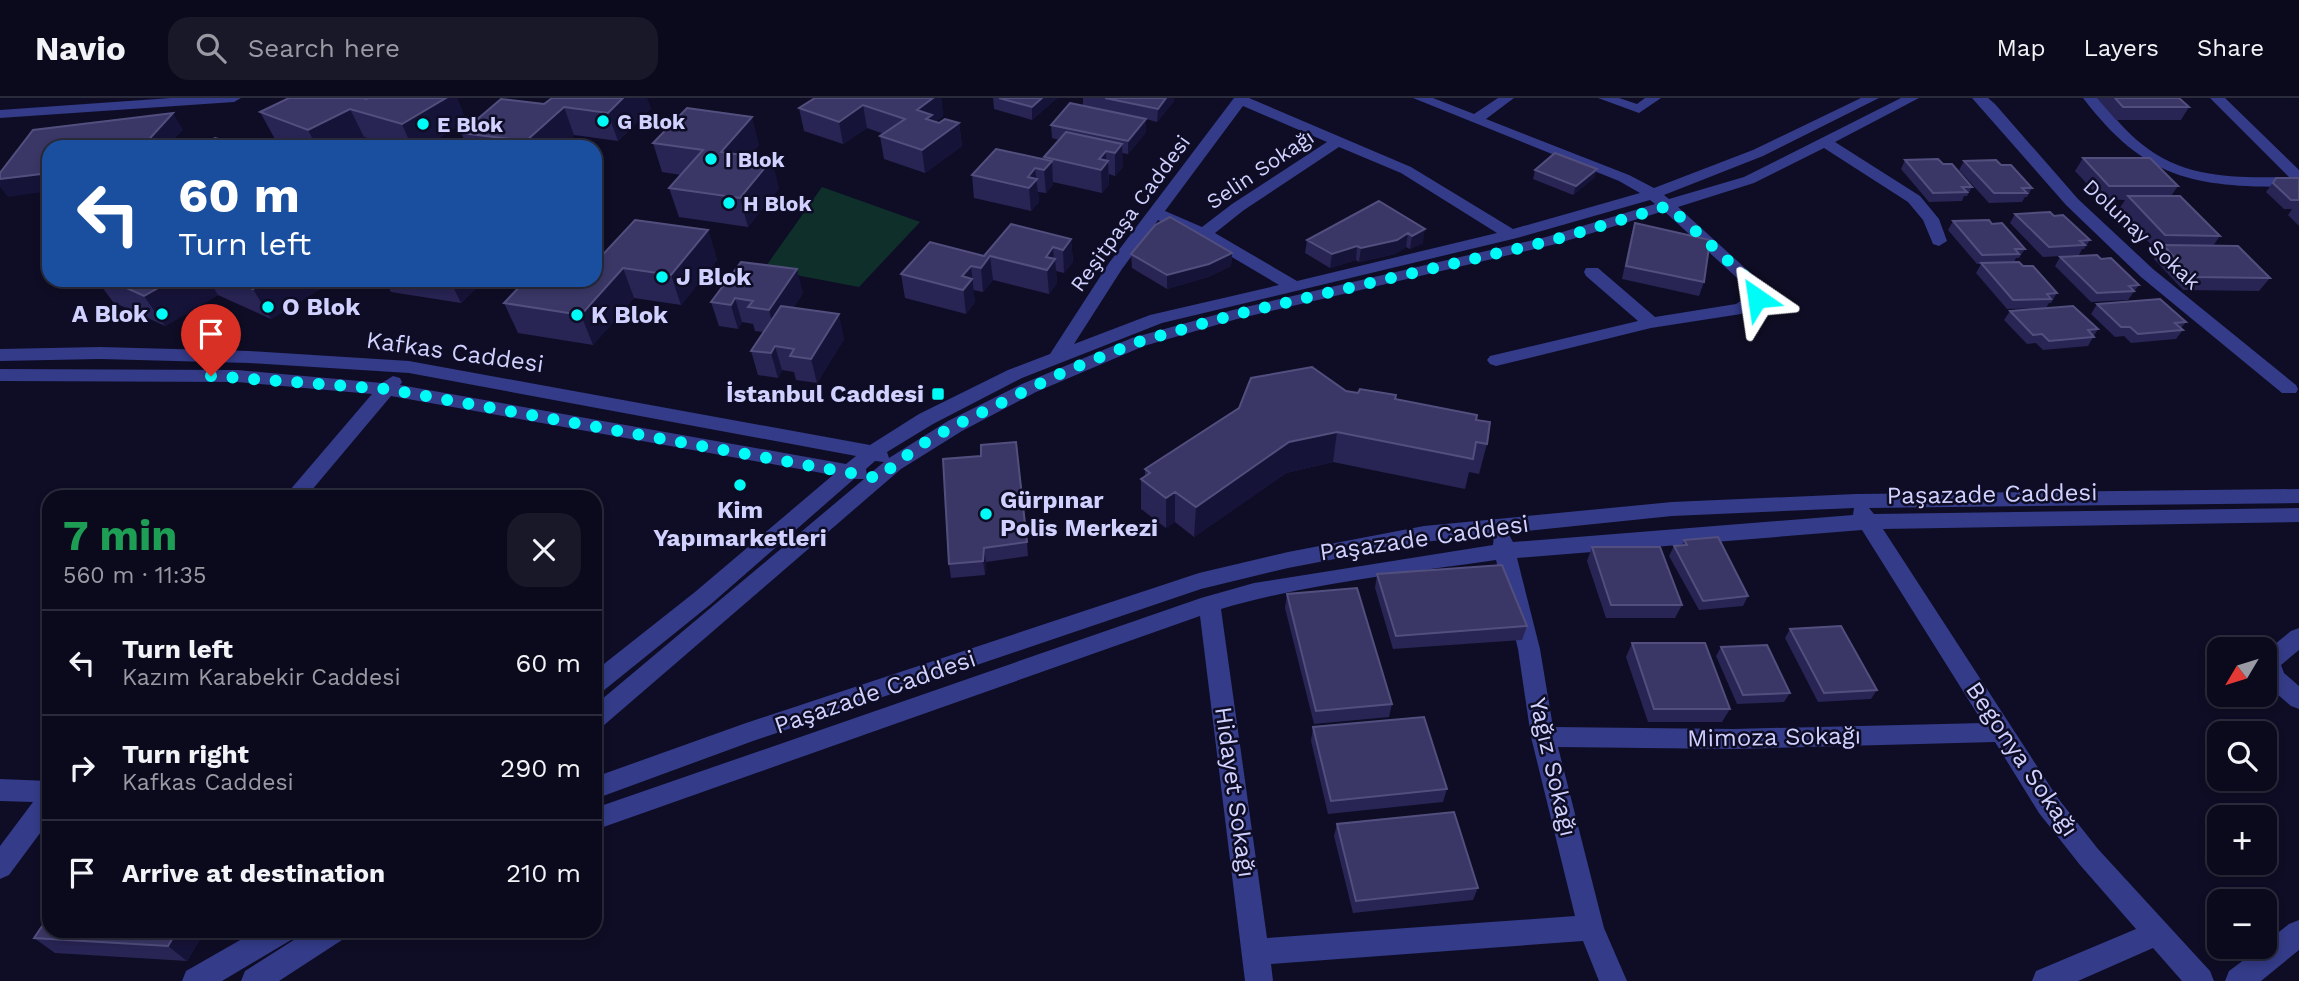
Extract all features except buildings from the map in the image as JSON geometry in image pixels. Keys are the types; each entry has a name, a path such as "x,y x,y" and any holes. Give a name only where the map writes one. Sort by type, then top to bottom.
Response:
{"street":[{"path":"0,114 234,98"},
{"path":"1420,98 1624,178 1653,194 1757,287 1759,293 1754,303 1741,309 1651,323 1496,360"},
{"path":"1476,119 1507,98"},
{"path":"1605,98 1639,109 1654,98"},
{"path":"602,713 886,471 954,426 1063,363 1156,319 1511,234 1653,194 1758,153 1872,98"},
{"path":"602,678 704,598 873,452 926,419 1015,374 1233,315 1524,247 1668,206 1749,180 1912,98"},
{"name":"Dolunay Sokak","path":"1979,98 1990,107 2072,202 2147,273 2296,391"},
{"path":"2090,98 2139,150 2178,173 2225,182 2299,181"},
{"path":"2217,98 2299,181"},
{"path":"1241,99 1406,170 1511,234"},
{"name":"Reşitpaşa Caddesi","path":"1063,363 1115,267 1241,99"},
{"name":"Selin Sokağı","path":"1204,234 1238,207 1340,140"},
{"path":"1824,142 1914,199 1931,219 1939,241"},
{"path":"1157,213 1204,234 1292,285"},
{"path":"1592,272 1651,323"},
{"name":"Kafkas Caddesi","path":"0,355 195,355 409,367 873,452 886,471"},
{"path":"300,490 409,367"},
{"name":"Kafkas Caddesi","path":"0,375 237,376 387,389 849,471 886,471"},
{"name":"Paşazade Caddesi","path":"602,817 1209,604 1254,591 1503,551 1861,511 2299,496"},
{"name":"Paşazade Caddesi","path":"602,785 746,733 1199,581 1288,560 1424,534 1672,509 2299,515"},
{"name":"Begonya Sokağı","path":"1861,511 2048,805 2089,857 2200,981"},
{"name":"Yağız Sokağı","path":"1500,525 1503,551 1530,649 1543,737 1591,928 1612,981"},
{"name":"Hidayet Sokağı","path":"1209,604 1259,981"},
{"path":"2299,637 2269,662 2271,674 2278,684 2299,699"},
{"name":"Mimoza Sokağı","path":"1543,737 1733,739 2004,732"},
{"path":"0,790 42,792"},
{"path":"0,867 42,810"},
{"path":"1256,952 1591,928"},
{"path":"2046,981 2157,933"},
{"path":"2239,981 2299,933"},
{"path":"196,981 269,938"},
{"path":"255,981 321,938"}],"green space":[{"path":"822,187 920,222 859,287 764,269"}],"place":[{"name":"G Blok","path":"603,121"},
{"name":"E Blok","path":"423,124"},
{"name":"I Blok","path":"711,159"},
{"name":"H Blok","path":"729,203"},
{"name":"J Blok","path":"662,277"},
{"name":"O Blok","path":"268,307"},
{"name":"A Blok","path":"162,314"},
{"name":"K Blok","path":"577,315"},
{"name":"İstanbul Caddesi","path":"938,394"},
{"name":"Kim Yapımarketleri","path":"740,485"},
{"name":"Gürpınar Polis Merkezi","path":"986,514"}],"route":[{"path":"211,376 387,389 878,478 919,446 954,426 1068,370 1138,342 1233,315 1550,241 1668,206 1757,287 1757,298"}]}
